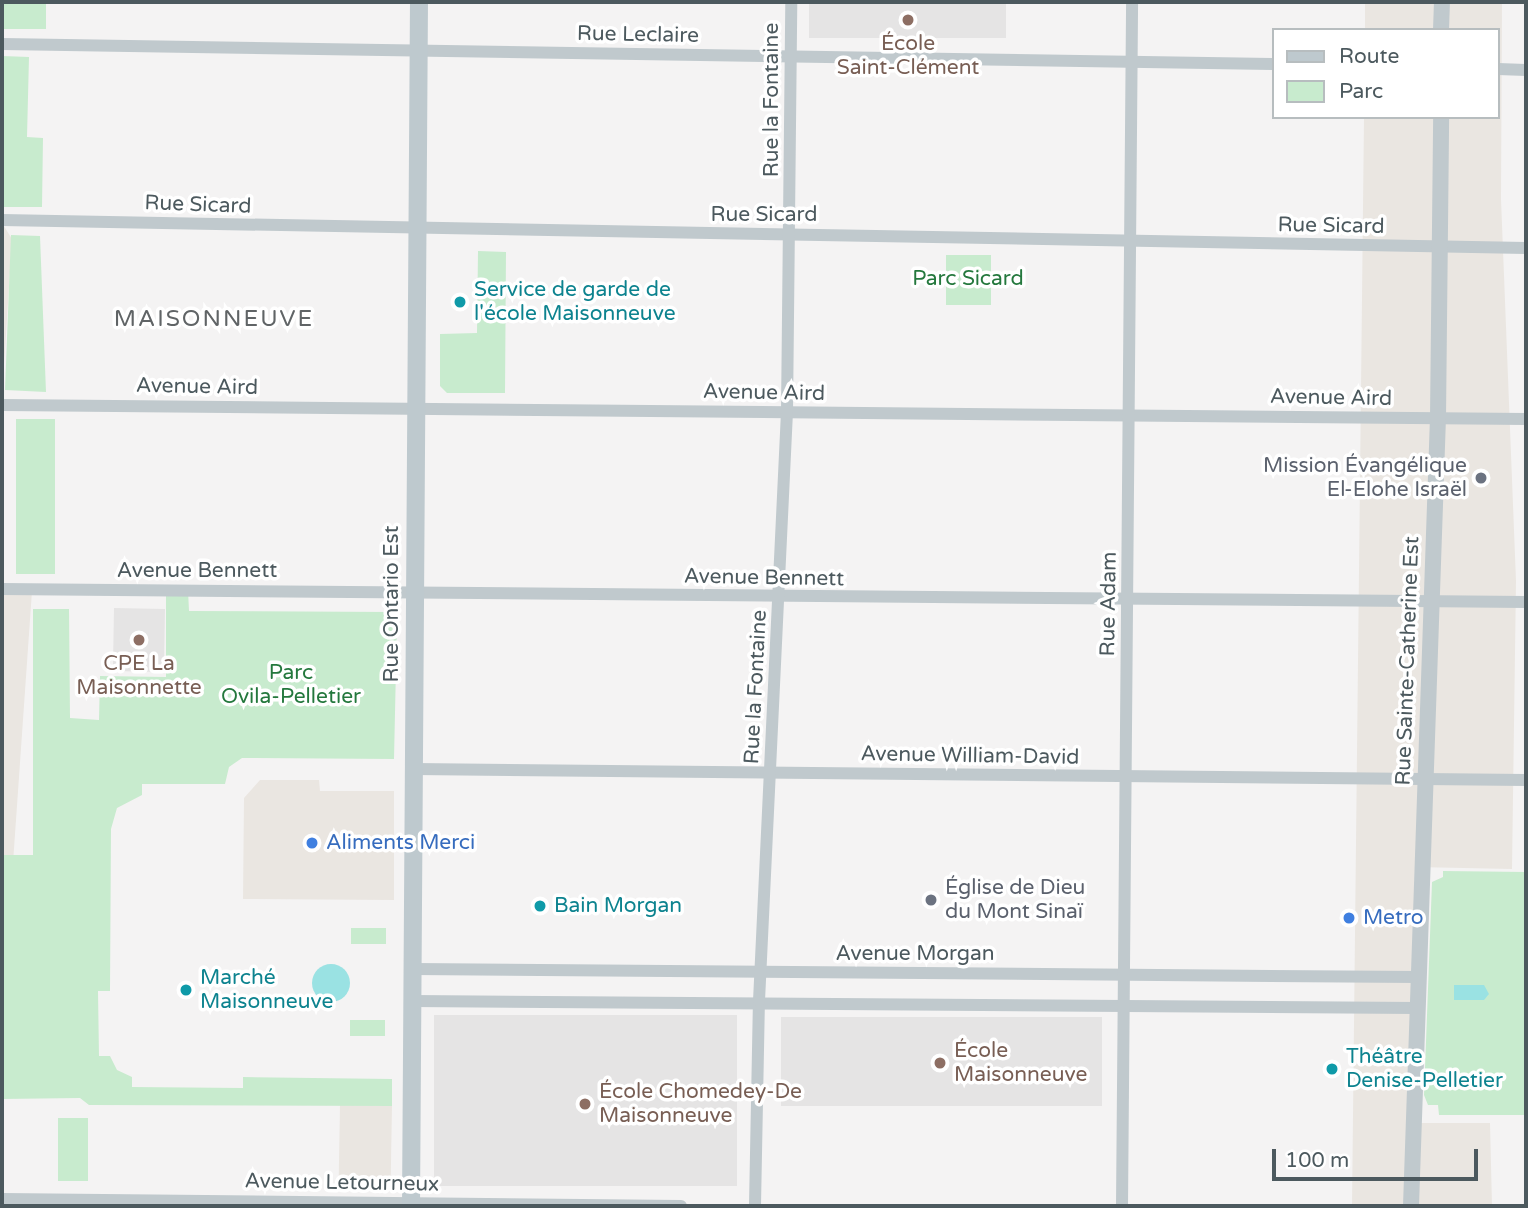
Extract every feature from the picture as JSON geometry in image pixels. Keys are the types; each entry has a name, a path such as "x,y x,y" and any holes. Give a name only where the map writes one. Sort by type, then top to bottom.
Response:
{"main road":[{"name":"Rue Ontario Est","path":"411,1205 419,2"}],"street":[{"name":"Rue la Fontaine","path":"755,1206 760,972 787,412 792,2"},
{"name":"Rue Adam","path":"1122,1206 1125,776 1132,415 1132,2"},
{"path":"1441,2 1441,28"},
{"name":"Rue Leclaire","path":"2,44 1272,64"},
{"path":"1500,69 1526,70"},
{"name":"Rue Sainte-Catherine Est","path":"1412,1206 1438,418 1442,246 1441,119"},
{"name":"Rue Sicard","path":"2,220 1526,248"},
{"name":"Avenue Aird","path":"2,405 1526,419"},
{"name":"Avenue Bennett","path":"2,589 415,590 1526,602"},
{"name":"Avenue William-David","path":"414,769 1526,780"},
{"name":"Avenue Morgan","path":"412,969 1418,976"},
{"path":"412,1001 1123,1003 1417,1008"},
{"name":"Avenue Letourneux","path":"2,1199 681,1206"}],"shaded area":[{"name":"École Saint-Clément","path":"809,2 1006,2 1006,38 809,38"},
{"path":"1365,2 1502,2 1501,199 1516,581 1512,869 1415,867 1409,1123 1490,1123 1492,1206 1352,1206 1364,119 1500,119 1500,28 1365,28"},
{"path":"2,223 12,239 2,397"},
{"path":"2,590 32,592 13,856 2,856"},
{"name":"CPE La Maisonnette","path":"114,608 165,609 164,672 113,671"},
{"path":"260,780 319,780 320,791 394,791 394,900 243,899 244,798"},
{"name":"École Chomedey-De Maisonneuve","path":"434,1015 737,1015 737,1186 434,1186"},
{"name":"École Maisonneuve","path":"781,1017 1102,1017 1102,1106 781,1106"},
{"path":"340,1105 392,1106 391,1188 339,1187"}],"green space":[{"path":"2,2 46,2 46,29 2,29"},
{"path":"2,56 29,57 27,137 43,138 42,207 2,207"},
{"path":"11,235 40,236 46,392 5,390"},
{"path":"478,251 506,252 505,393 447,393 440,386 440,334 477,333"},
{"name":"Parc Sicard","path":"946,255 991,255 991,305 946,305"},
{"path":"16,419 55,419 55,574 16,574"},
{"name":"Parc Ovila-Pelletier","path":"166,590 188,590 189,611 391,612 397,621 394,759 242,758 229,767 225,784 142,784 142,795 117,808 111,829 110,991 98,991 99,1056 110,1056 117,1070 132,1077 132,1087 243,1088 243,1077 392,1079 392,1106 89,1105 80,1098 2,1099 2,855 33,855 33,609 69,609 70,718 99,720 100,676 166,677"},
{"path":"1443,871 1526,872 1526,1115 1439,1115 1438,1105 1428,1105 1424,1095 1432,882 1443,877"},
{"path":"351,928 386,928 386,944 351,944"},
{"path":"350,1020 385,1020 385,1036 350,1036"},
{"path":"58,1118 88,1118 88,1181 58,1181"}],"water":[{"path":"331,964 345,969 350,983 345,997 331,1002 317,997 312,983 317,969"},
{"path":"1454,985 1484,985 1489,994 1484,1000 1454,1000"}],"place":[{"name":"École Saint-Clément","path":"908,20"},
{"name":"Service de garde de l'école Maisonneuve","path":"460,302"},
{"name":"Mission Évangélique El-Elohe Israël","path":"1481,478"},
{"name":"CPE La Maisonnette","path":"139,640"},
{"name":"Aliments Merci","path":"312,843"},
{"name":"Église de Dieu du Mont Sinaï","path":"931,900"},
{"name":"Bain Morgan","path":"540,906"},
{"name":"Metro","path":"1349,918"},
{"name":"Marché Maisonneuve","path":"186,990"},
{"name":"École Maisonneuve","path":"940,1063"},
{"name":"Théâtre Denise-Pelletier","path":"1332,1069"},
{"name":"École Chomedey-De Maisonneuve","path":"585,1104"}],"district":[{"name":"MAISONNEUVE","path":"214,319"}]}
